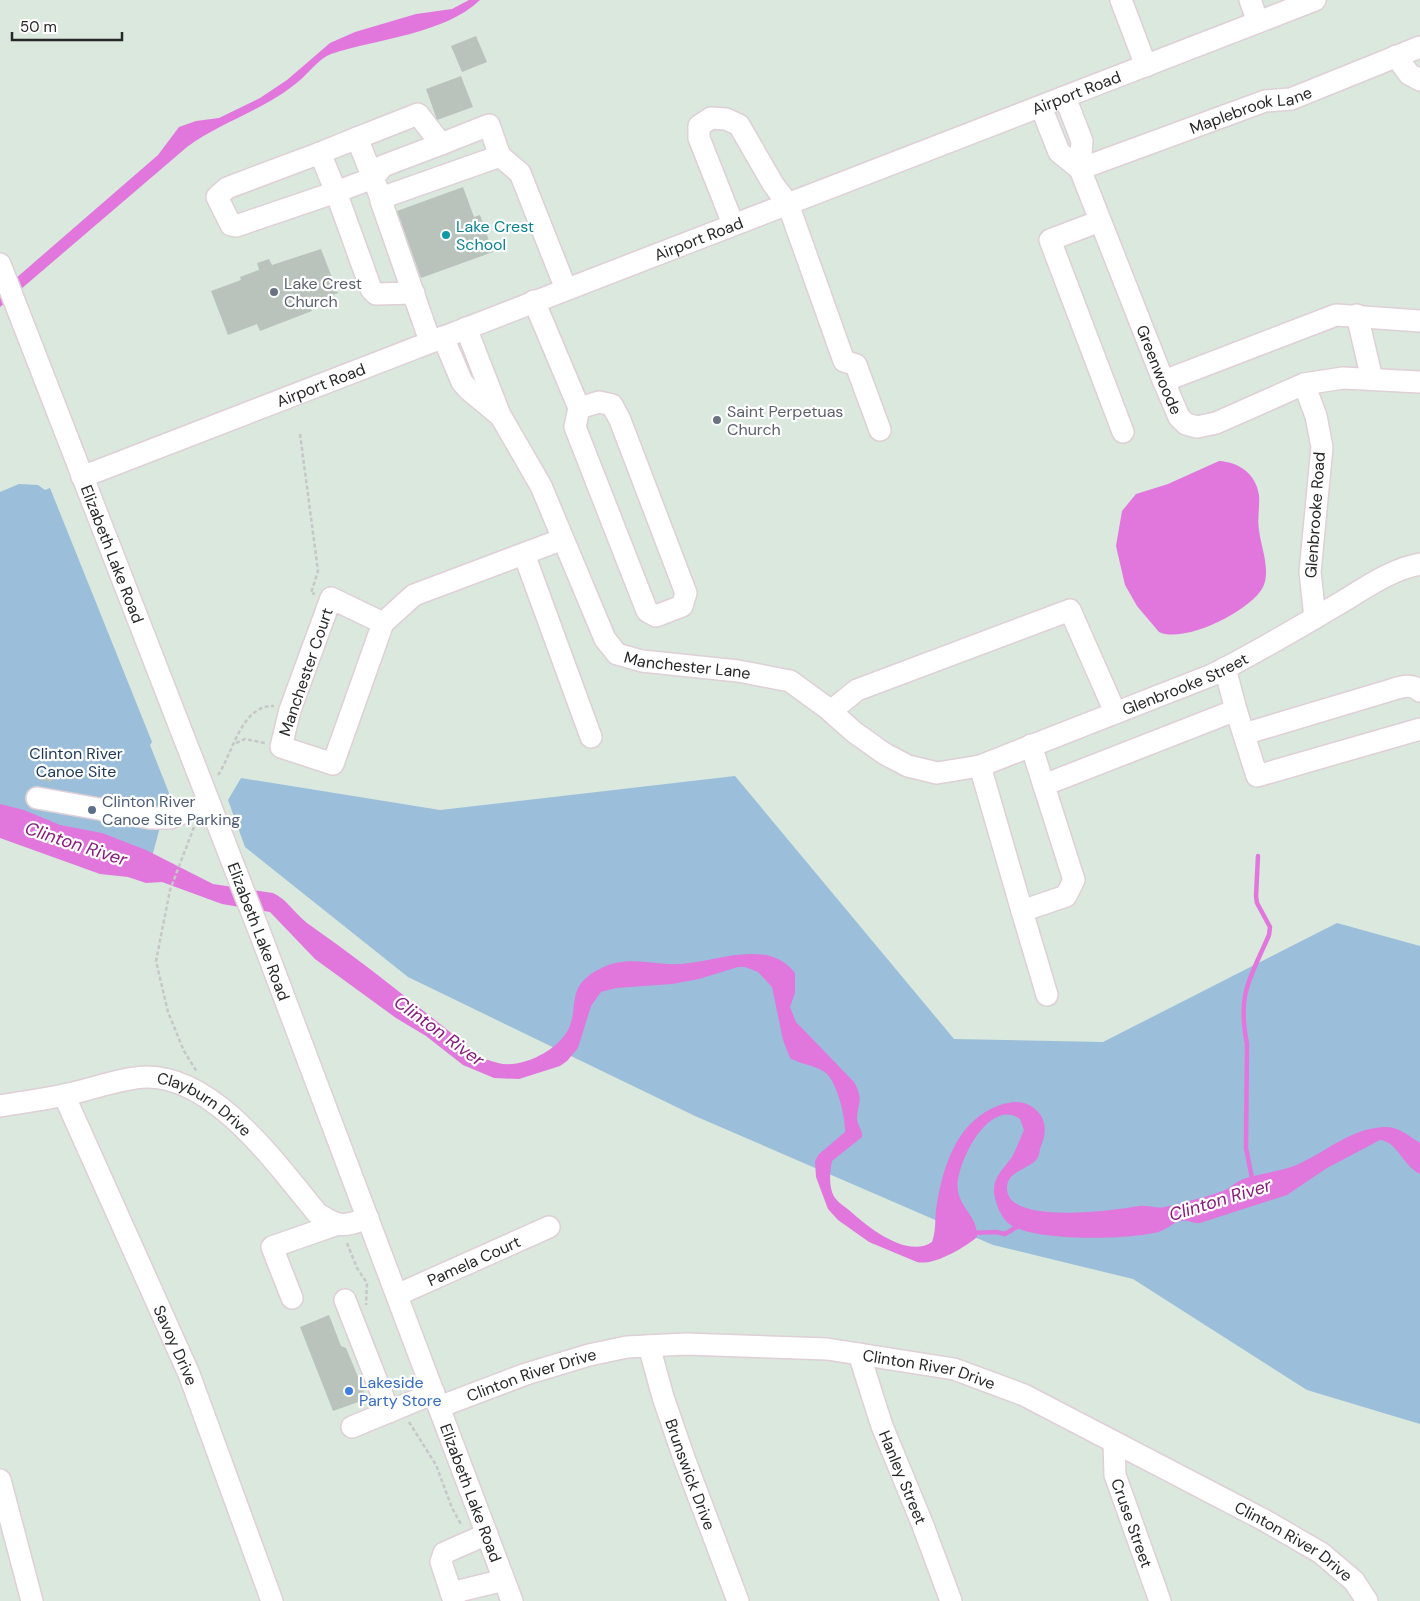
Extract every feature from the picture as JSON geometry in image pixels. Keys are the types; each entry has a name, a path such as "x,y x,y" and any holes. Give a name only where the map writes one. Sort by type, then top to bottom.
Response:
{"street":[{"path":"1121,0 1146,66"},
{"path":"1250,0 1258,22"},
{"name":"Airport Road","path":"82,477 1315,0"},
{"name":"Maplebrook Lane","path":"1080,169 1265,101 1291,99 1420,47"},
{"path":"1396,56 1409,74 1420,80"},
{"name":"Greenwoode","path":"1065,97 1082,141 1080,169 1164,381 1180,417 1186,424 1197,427 1216,423 1304,384 1343,378 1420,382"},
{"name":"Greenwoode","path":"1041,106 1059,152 1080,169"},
{"path":"440,144 418,114 227,188 217,197 230,226 236,226 373,178 383,166 440,144 489,125 500,156 520,173 566,289"},
{"path":"733,224 699,138 699,126 711,118 726,119 738,125 773,184 788,204 844,361 856,365 880,430"},
{"name":"Manchester Lane","path":"358,138 382,198 381,201 414,293 437,339 465,386 500,416"},
{"path":"320,153 371,289 376,294 414,293"},
{"path":"382,198 500,156"},
{"path":"1100,221 1050,240 1123,432"},
{"name":"Elizabeth Lake Road","path":"0,264 251,912 512,1601"},
{"path":"534,302 579,408 575,427 648,611 656,616 682,606 686,593 620,420 612,405 599,402 579,408"},
{"path":"1164,381 1336,315 1420,321"},
{"path":"1357,316 1372,380"},
{"name":"Manchester Lane","path":"466,328 500,416 542,486 605,639 617,654 657,663 738,671 790,681 885,754 908,766 937,773"},
{"name":"Glenbrooke Road","path":"1304,384 1316,416 1322,447 1310,572 1314,618"},
{"name":"Manchester Court","path":"383,623 331,598 290,710 281,747 333,764 383,623 414,595 563,539"},
{"path":"524,554 591,737"},
{"name":"Glenbrooke Street","path":"937,773 980,766 1225,668 1408,566 1420,564"},
{"path":"831,711 857,690 1070,610 1115,712"},
{"path":"1225,668 1257,776 1420,729"},
{"path":"1244,734 1406,686 1416,687 1420,691"},
{"path":"1044,786 1236,710"},
{"path":"1022,911 1066,896 1074,880 1031,746"},
{"path":"980,766 1047,994"},
{"path":"37,798 150,818 170,818 209,803"},
{"name":"Clayburn Drive","path":"0,1106 64,1095 145,1077 166,1079 193,1089 227,1113 317,1213 335,1225"},
{"name":"Savoy Drive","path":"64,1095 188,1374 272,1601"},
{"path":"292,1298 272,1247 335,1225 348,1224 368,1218"},
{"name":"Pamela Court","path":"397,1295 549,1227"},
{"path":"345,1300 389,1412"},
{"name":"Clinton River Drive","path":"352,1427 389,1412 589,1355 627,1347 686,1344 762,1346 859,1354 954,1369 1024,1395 1210,1490 1321,1553 1354,1580 1368,1601"},
{"name":"Brunswick Drive","path":"649,1346 663,1397 684,1458 738,1601"},
{"name":"Hanley Street","path":"859,1354 882,1426 922,1522 951,1601"},
{"name":"Cruse Street","path":"1114,1442 1115,1475 1160,1601"},
{"path":"0,1480 32,1601"},
{"path":"487,1534 444,1553 440,1562 452,1597 504,1580"}],"path":[{"path":"300,434 318,571 311,593 331,598"},
{"path":"216,777 246,720 254,712 272,705 290,710"},
{"path":"234,744 245,739 281,747"},
{"path":"201,1076 184,1051 168,1012 156,961 170,890 196,823 209,803"}],"green space":[{"name":"Clinton River Canoe Site","path":"19,484 38,485 45,490 50,488 152,742 150,745 169,793 152,857 0,834 0,492"},
{"path":"735,776 954,1039 1103,1042 1337,923 1420,946 1420,1424 1307,1390 1133,1279 993,1245 695,1116 408,977 245,847 228,800 241,778 440,810"}],"water":[{"path":"469,0 480,0 448,21 409,34 326,56 286,91 200,138 187,147 0,307 0,292 158,155 179,127 196,121 219,118 260,98 287,80 330,43 355,32 416,14 452,9"},
{"path":"1219,461 1233,464 1245,470 1257,488 1259,495 1258,526 1266,566 1263,587 1245,606 1216,623 1184,633 1170,634 1159,632 1137,606 1125,585 1116,546 1122,511 1136,494 1168,484"},
{"path":"0,804 24,810 60,825 102,833 146,850 213,884 273,893 283,899 307,923 404,995 460,1040 472,1053 498,1063 507,1064 528,1061 548,1051 556,1044 564,1036 572,1021 576,993 579,986 591,974 609,965 628,961 681,964 744,954 757,954 777,959 787,964 795,973 795,993 790,1007 796,1022 854,1082 859,1093 860,1100 857,1118 862,1137 832,1161 830,1180 833,1195 839,1203 877,1232 888,1239 911,1247 922,1246 932,1242 936,1209 943,1177 954,1147 962,1134 972,1122 985,1112 1011,1102 1022,1102 1035,1109 1042,1118 1045,1128 1039,1155 1032,1163 1010,1178 1007,1188 1011,1200 1024,1207 1042,1211 1064,1213 1142,1206 1162,1207 1194,1200 1223,1191 1243,1179 1294,1166 1350,1136 1374,1128 1391,1127 1420,1143 1420,1174 1409,1165 1396,1149 1380,1140 1327,1168 1287,1195 1200,1223 1182,1221 1158,1232 1126,1237 1081,1238 1037,1234 1008,1223 1000,1213 995,1200 994,1186 996,1181 1000,1172 1013,1155 1024,1130 1020,1119 1008,1114 997,1117 986,1125 976,1137 968,1151 958,1180 958,1191 962,1203 975,1224 977,1237 957,1251 940,1259 924,1263 917,1262 869,1242 838,1220 828,1209 816,1177 815,1161 819,1154 845,1132 844,1117 839,1098 828,1075 819,1069 790,1058 783,1040 772,987 758,972 745,967 738,967 699,979 672,984 616,988 601,992 591,1006 578,1048 567,1061 560,1066 519,1079 494,1078 463,1065 426,1036 396,1018 315,959 270,912 222,904 162,882 146,883 128,877 100,874 0,838"}],"building":[{"path":"476,36 487,62 462,72 451,46"},
{"path":"461,76 473,107 437,120 426,89"},
{"name":"Lake Crest School","path":"463,187 474,217 480,215 493,252 421,278 397,211"},
{"name":"Lake Crest Church","path":"321,249 338,293 309,304 312,311 260,331 257,324 228,335 211,291 241,280 240,277 259,270 257,263 269,259 272,265"},
{"path":"39,773 53,776 51,782 38,779"},
{"path":"329,1315 341,1346 346,1348 364,1391 361,1401 333,1411 300,1327"}],"waterway":[{"path":"1253,1183 1246,1148 1247,1044 1244,1012 1247,987 1269,935 1270,927 1257,903 1258,856"},
{"name":"Clinton River","path":"971,1233 996,1232 1005,1234 1020,1225"}],"place":[{"name":"Lake Crest School","path":"446,235"},
{"name":"Lake Crest Church","path":"274,292"},
{"name":"Saint Perpetuas Church","path":"717,420"},
{"name":"Clinton River Canoe Site Parking","path":"92,810"},
{"name":"Lakeside Party Store","path":"349,1391"}]}
